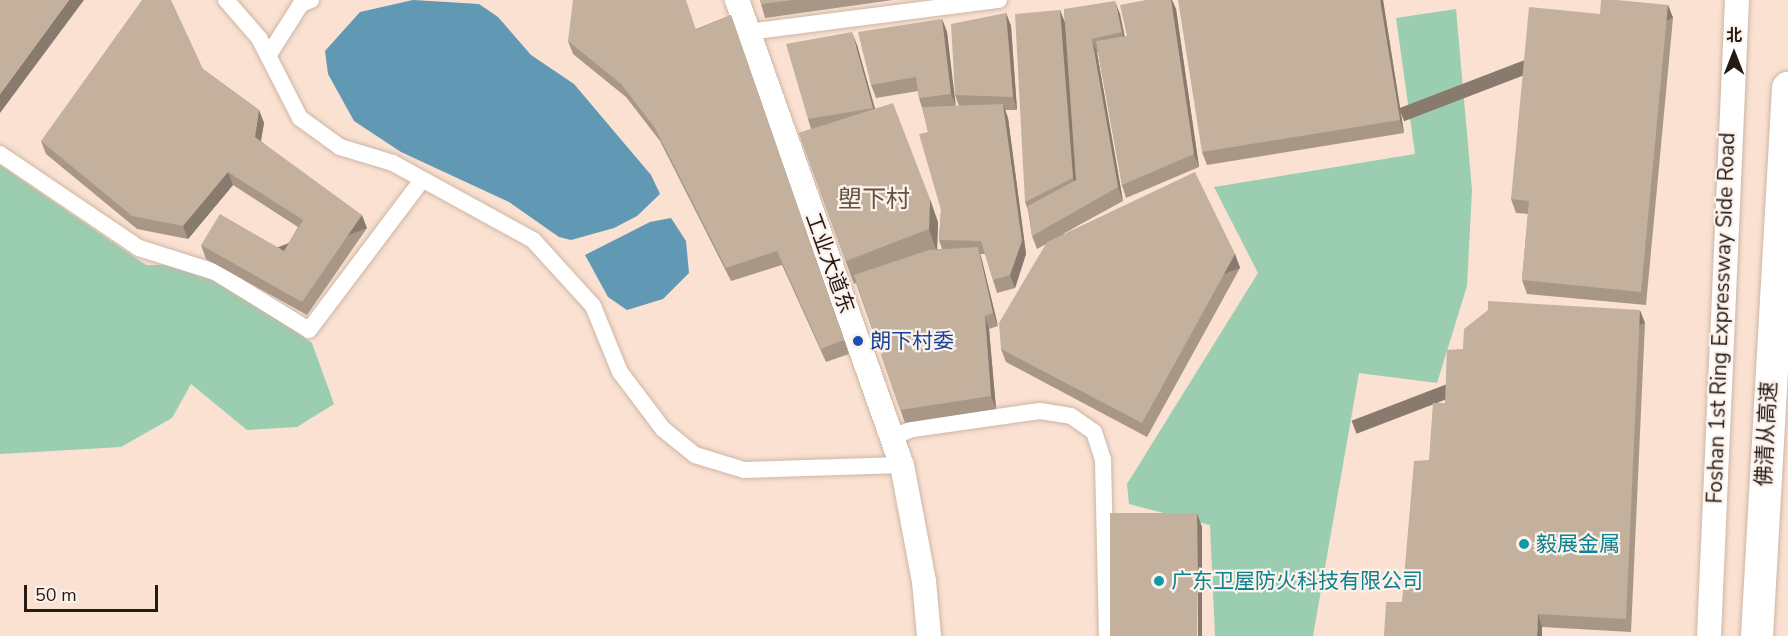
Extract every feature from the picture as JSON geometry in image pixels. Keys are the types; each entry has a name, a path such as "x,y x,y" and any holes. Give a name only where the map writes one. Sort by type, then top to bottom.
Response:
{"highway":[{"name":"佛清从高速","path":"1757,636 1788,88"}],"street":[{"path":"226,0 268,56 300,118 340,147 393,163 533,240 568,275 593,306 620,372 663,429 695,455 744,470 902,465"},
{"path":"268,56 301,4 311,0"},
{"name":"工业大道东","path":"737,0 902,465 924,581 929,636"},
{"path":"748,32 999,0"},
{"name":"Foshan 1st Ring Expressway Side Road","path":"1709,636 1737,0"},
{"path":"0,154 139,248 215,272 309,330 422,180"},
{"path":"892,437 913,429 1040,411 1071,416 1094,432 1103,460 1107,636"}],"green space":[{"path":"1456,9 1472,190 1467,286 1437,383 1359,373 1313,636 1215,636 1210,525 1129,504 1127,484 1258,273 1214,187 1415,154 1396,18"},
{"path":"0,165 146,265 174,265 226,283 312,343 334,404 297,427 247,430 191,384 172,418 121,447 0,454"}],"water":[{"path":"413,0 479,4 498,17 531,55 574,84 651,175 660,194 637,216 614,228 571,240 559,237 509,202 401,152 354,121 328,74 325,51 360,12"},
{"path":"671,218 686,241 689,273 663,299 627,310 608,297 585,255 650,222"}],"building":[{"path":"0,0 69,0 0,94"},
{"path":"142,0 171,0 203,69 259,110 255,137 362,215 302,302 201,245 220,214 284,251 303,220 228,172 183,226 132,216 41,141"},
{"path":"573,0 686,0 696,30 731,15 844,340 821,349 777,251 726,268 655,128 621,84 568,41"},
{"path":"760,0 793,0 761,4"},
{"path":"1146,0 1171,0 1194,154 1122,185 1096,41 1127,36 1120,5"},
{"path":"1178,0 1380,0 1400,120 1202,152"},
{"path":"1601,0 1668,5 1641,292 1522,280 1529,201 1511,199 1529,7 1600,14"},
{"path":"1115,1 1122,32 1092,39 1118,187 1032,236 1028,206 1076,180 1064,9"},
{"path":"1060,10 1073,178 1025,202 1015,14"},
{"path":"1006,13 1013,97 955,95 951,24"},
{"path":"942,19 951,94 919,98 916,77 871,85 858,32"},
{"path":"852,32 873,108 808,119 786,44"},
{"path":"893,103 930,199 929,229 846,261 799,133"},
{"path":"1003,104 1022,241 1010,275 993,280 981,241 939,240 941,210 919,134 928,132 922,107"},
{"path":"1195,172 1235,254 1142,423 1001,349 999,323 1047,242"},
{"path":"978,247 993,313 985,316 991,396 900,410 854,275 929,250"},
{"name":"毅展金属","path":"1488,301 1640,310 1626,619 1538,614 1537,636 1384,636 1386,602 1402,602 1414,461 1429,460 1433,403 1445,403 1447,350 1463,349 1464,329 1488,310"},
{"name":"广东卫屋防火科技有限公司","path":"1110,513 1197,513 1197,636 1110,636"}],"place":[{"name":"朗下村委","path":"858,341"},
{"name":"毅展金属","path":"1524,544"},
{"name":"广东卫屋防火科技有限公司","path":"1159,581"}],"district":[{"name":"塱下村","path":"874,200"}]}
